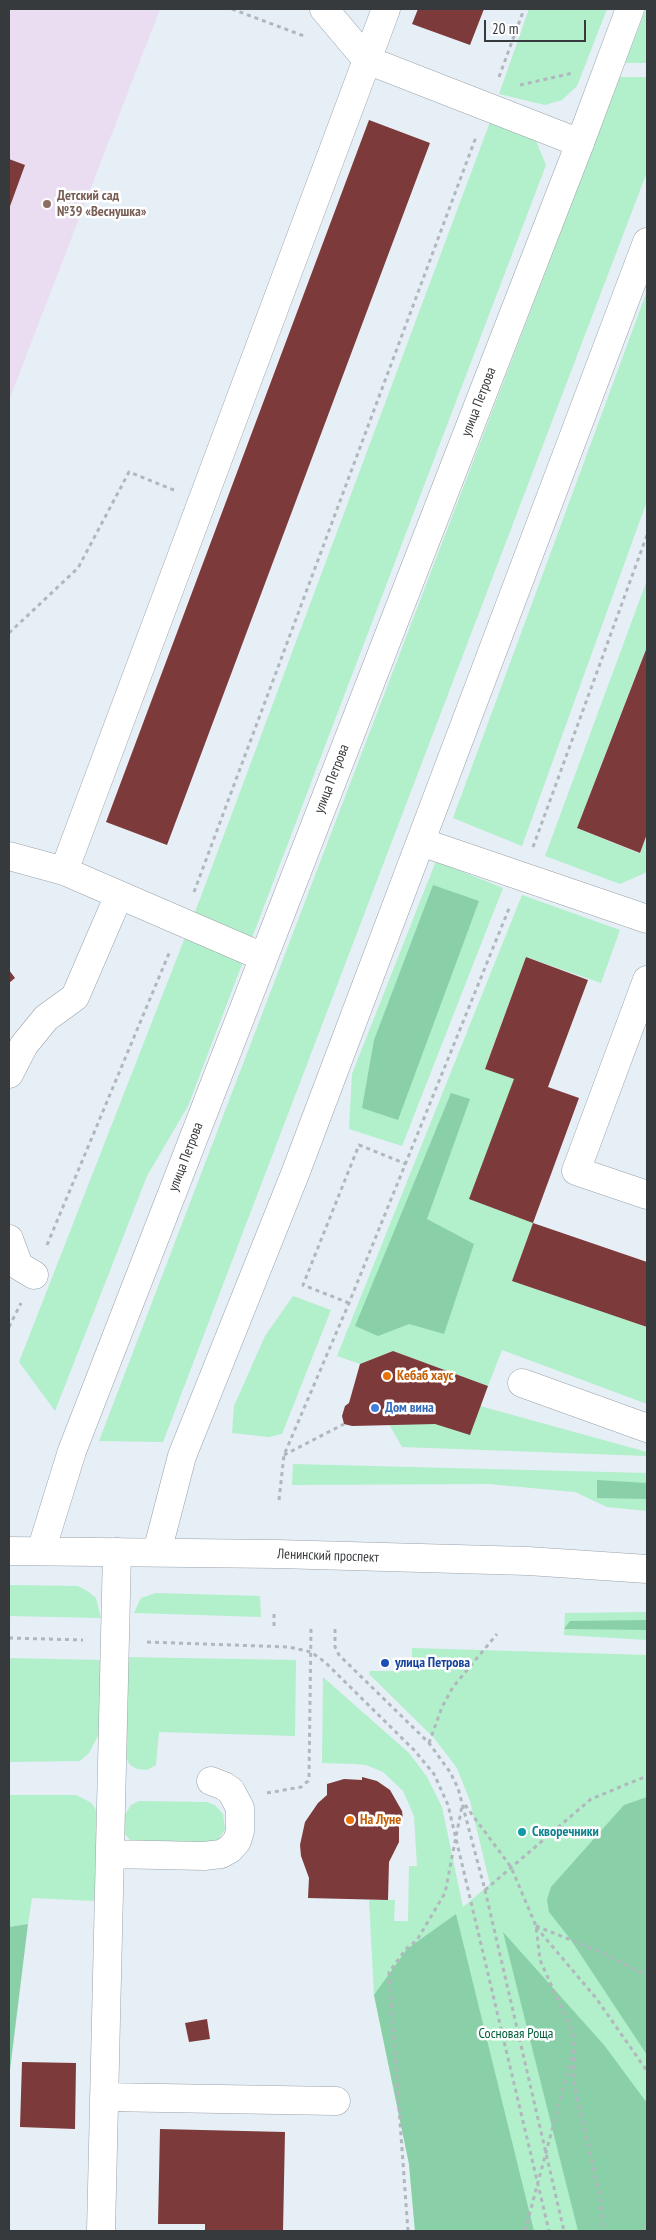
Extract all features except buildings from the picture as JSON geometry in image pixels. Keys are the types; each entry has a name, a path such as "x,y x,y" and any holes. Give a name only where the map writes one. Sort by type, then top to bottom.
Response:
{"main road":[{"path":"324,9 367,60 490,99 580,143"},
{"path":"64,871 386,9"},
{"name":"улица Петрова","path":"41,1551 72,1451 580,143 630,9"},
{"path":"156,1552 182,1456 296,1174 647,242"},
{"path":"421,842 647,919"},
{"path":"9,856 64,871 263,957"},
{"path":"9,1074 24,1045 46,1018 75,996 119,895"},
{"path":"647,980 639,1024 576,1171 647,1195"},
{"path":"9,1239 20,1266 34,1275"},
{"path":"522,1383 647,1428"},
{"name":"Ленинский проспект","path":"9,1551 156,1552 528,1561 647,1569"},
{"path":"101,2231 117,1552"},
{"path":"110,1854 204,1856 221,1854 230,1849 237,1841 240,1831 242,1820 240,1808 236,1798 224,1786 211,1781"},
{"path":"104,2098 336,2102"}],"path":[{"path":"232,9 313,40"},
{"path":"9,1327 34,1275 182,923 524,9"},
{"path":"490,99 582,70"},
{"path":"9,634 78,568 129,472 202,500"},
{"path":"279,1500 284,1455 349,1303 522,877 647,535"},
{"path":"349,1303 303,1285 359,1145 406,1164"},
{"path":"284,1455 344,1424"},
{"path":"274,1614 274,1628"},
{"path":"236,1798 301,1787 308,1781 311,1628"},
{"path":"335,1629 335,1647 339,1655 429,1743 450,1772 463,1803 564,2231"},
{"path":"429,1743 442,1707 453,1687 497,1634"},
{"path":"9,1638 289,1647 311,1652 325,1662 423,1759 442,1790 448,1805 549,2231"},
{"path":"484,1890 591,1799 647,1776"},
{"path":"408,2231 389,1972 406,1949 417,1940 445,1892 463,1803"},
{"path":"463,1803 511,1867 536,1926 540,1960 573,2033 574,2084 601,2201 603,2231"},
{"path":"536,1926 603,1953 647,1976"},
{"path":"536,1926 596,1998 647,2071"},
{"path":"524,2231 574,2049"}],"shaded area":[{"name":"Детский сад №39 «Веснушка»","path":"9,9 160,9 9,400"}],"green space":[{"path":"529,9 607,9 577,86 562,100 545,105 499,94"},
{"path":"646,9 647,63 625,63"},
{"path":"620,77 647,77 647,172 163,1442 99,1441"},
{"path":"490,122 536,141 546,165 188,1106 147,1176 55,1411 19,1362 200,899"},
{"path":"647,291 647,501 522,846 453,818"},
{"path":"647,580 647,646 577,828 643,855 640,853 647,834 647,872 620,884 545,856"},
{"path":"436,861 503,888 402,1146 349,1129 352,1074"},
{"path":"433,885 479,901 398,1120 362,1108 374,1040"},
{"path":"522,895 620,930 601,983 526,957 485,1068 514,1079 533,1223 512,1281 647,1327 647,1404 502,1350 488,1386 393,1351 360,1364 337,1356"},
{"path":"451,1093 470,1099 427,1219 474,1244 444,1334 409,1324 378,1336 355,1326"},
{"path":"293,1296 331,1310 282,1434 268,1437 232,1433 234,1406 265,1336"},
{"path":"480,1406 647,1452 647,1456 402,1447 389,1424"},
{"path":"293,1464 647,1473 647,1511 607,1507 575,1492 488,1484 292,1485"},
{"path":"597,1480 647,1483 647,1499 597,1498"},
{"path":"9,1585 78,1586 96,1598 101,1618 9,1616"},
{"path":"156,1593 260,1596 261,1617 134,1613 141,1598"},
{"path":"647,1612 647,1640 564,1635 565,1613"},
{"path":"647,1620 647,1630 564,1629 570,1621"},
{"name":"Сосновая Роща","path":"412,1648 647,1655 647,2231 415,2231 409,2164 374,1995 369,1900 395,1900 394,1921 408,1921 409,1866 417,1866 414,1816 403,1791 383,1772 366,1765 322,1763 323,1677 409,1753 427,1777 442,1807 463,1907 490,1884 470,1801 457,1768 434,1738 369,1674 370,1671 412,1671"},
{"path":"124,1657 296,1660 295,1736 159,1732 156,1765 147,1770 137,1769 130,1765 124,1753"},
{"path":"9,1658 102,1660 99,1734 89,1753 80,1761 9,1762"},
{"path":"9,1795 76,1795 90,1802 95,1808 100,1828 94,1901 32,1898 28,1924 9,1927"},
{"path":"647,1797 647,2055 571,1940 549,1912 547,1900 551,1887 624,1805"},
{"path":"139,1801 207,1802 215,1805 223,1814 225,1829 218,1840 212,1844 132,1842 124,1833 125,1815 131,1805"},
{"path":"456,1914 534,2231 415,2231 409,2164 374,1995 407,1949"},
{"path":"28,1924 9,2078 9,1927"},
{"path":"503,1932 604,2045 647,2103 647,2231 578,2231"}],"place":[{"name":"Детский сад №39 «Веснушка»","path":"47,204"},
{"name":"Кебаб хаус","path":"387,1376"},
{"name":"Дом вина","path":"375,1408"},
{"name":"улица Петрова","path":"385,1663"},
{"name":"На Луне","path":"350,1820"},
{"name":"Скворечники","path":"522,1832"}]}
